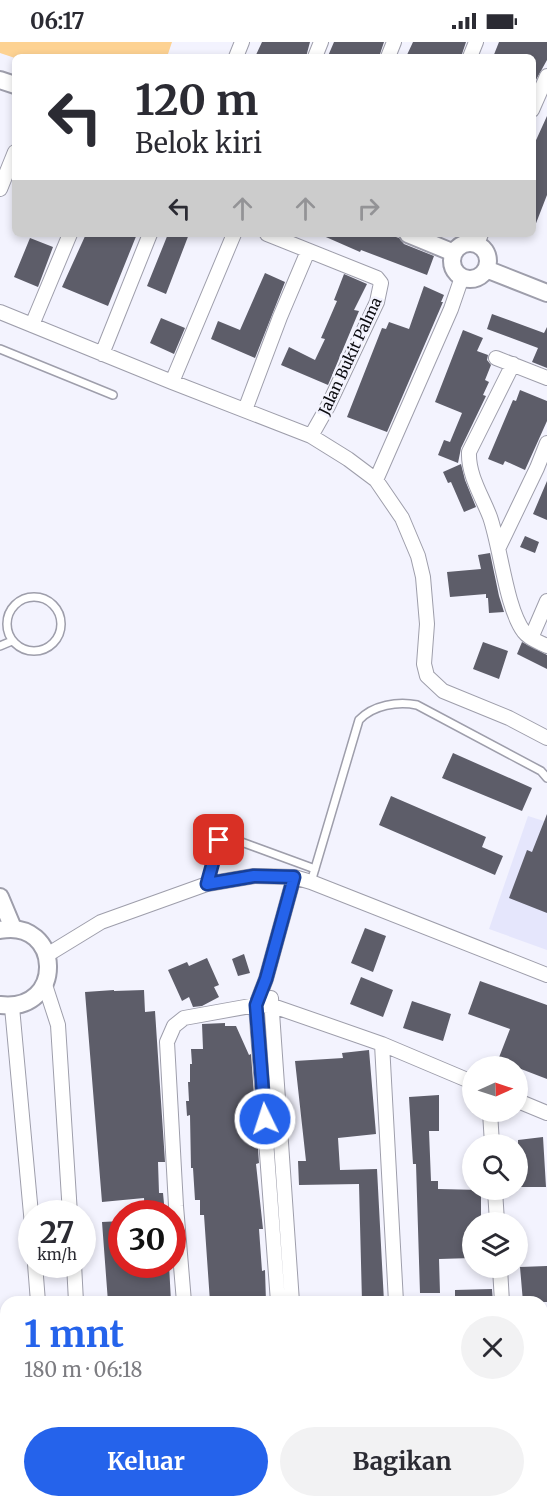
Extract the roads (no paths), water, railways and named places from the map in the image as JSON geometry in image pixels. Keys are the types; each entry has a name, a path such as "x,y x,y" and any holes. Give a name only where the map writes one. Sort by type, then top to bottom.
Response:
{"street":[{"path":"536,101 547,76"},
{"path":"0,189 3,173 12,157"},
{"path":"32,325 69,237"},
{"path":"102,354 149,237"},
{"path":"171,382 233,237"},
{"name":"Jalan Bukit Palma","path":"274,237 377,278 381,283 376,302 328,406 311,436"},
{"path":"415,237 454,253"},
{"path":"479,239 487,255 486,269 476,278 462,277 453,267 454,253 464,244 479,239"},
{"path":"245,410 308,251"},
{"path":"486,269 547,293"},
{"path":"376,480 451,309 462,277"},
{"path":"0,312 311,436 376,480 402,518 418,556 423,578 427,624 424,664 427,676 443,691 509,718 547,738"},
{"path":"496,358 547,378"},
{"path":"513,364 469,452 470,468 499,547 514,610 525,633 547,646"},
{"path":"499,547 547,442"},
{"path":"531,638 547,601"},
{"path":"47,955 101,922 207,884 254,876 313,875 547,975"},
{"path":"278,1296 256,1005 266,979 294,877"},
{"path":"0,897 7,929 28,933 39,942 47,955 49,970 45,985 31,1000 6,1006 29,1200"},
{"path":"266,979 273,1006 292,1296"},
{"path":"45,985 58,1025 69,1200"},
{"path":"183,1296 175,1195 167,1042 174,1026 184,1018 256,1005 273,1006 382,1044 462,1078"},
{"path":"382,1044 396,1296"},
{"path":"528,1105 547,1113"},
{"path":"36,1278 38,1296"},
{"path":"75,1278 76,1296"},
{"path":"501,1278 502,1296"}],"lane":[{"path":"0,349 113,394"},
{"path":"36,597 48,601 56,610 61,621 60,633 54,643 44,650 33,652 21,649 3,629 14,605 24,599 36,597"},
{"path":"0,646 12,641"},
{"path":"207,884 219,840 225,836 313,875 359,720 366,712 403,702 417,705 541,771 547,778"}]}
